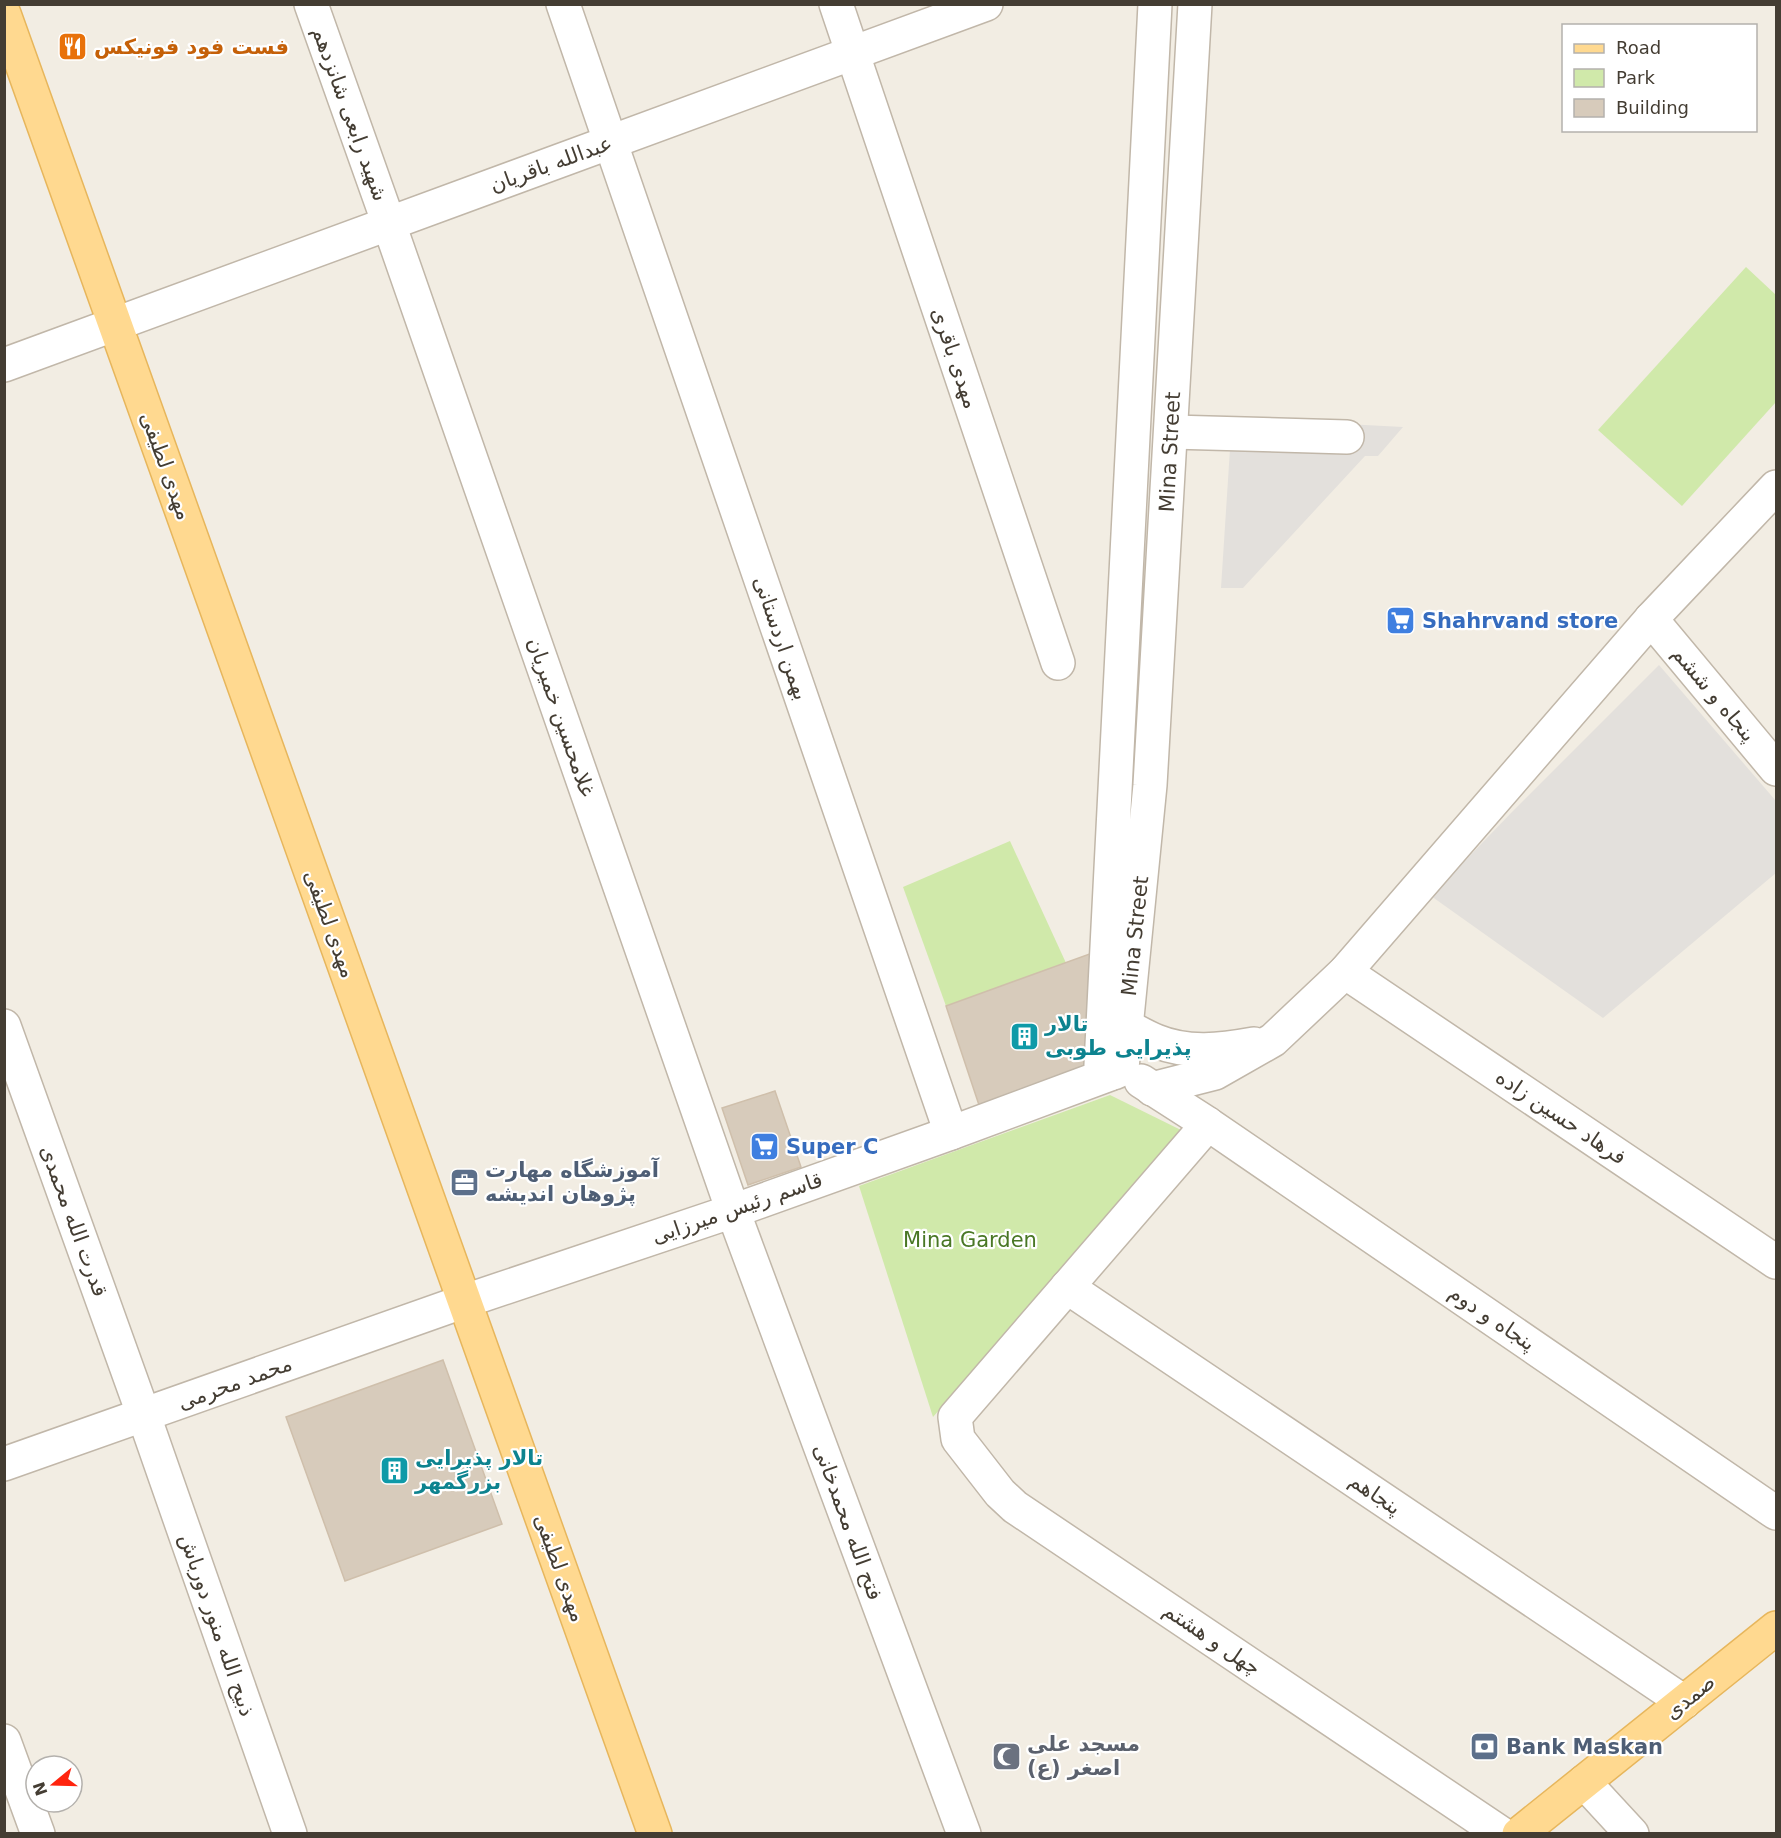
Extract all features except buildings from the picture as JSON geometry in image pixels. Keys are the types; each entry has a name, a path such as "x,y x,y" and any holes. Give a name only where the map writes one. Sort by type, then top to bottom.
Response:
{"main road":[{"name":"مهدی لطیفی","path":"4,14 655,1833"},
{"name":"صمدی","path":"1519,1833 1776,1628"}],"street":[{"name":"شهید رابعی شانزدهم","path":"311,4 389,224"},
{"name":"بهمن اردستانی","path":"563,4 951,1133"},
{"name":"مهدی باقری","path":"836,4 1058,663"},
{"name":"عبدالله باقریان","path":"4,365 986,4"},
{"name":"Mina Street","path":"1155,4 1101,1065 1103,1071 1116,1071 1126,1026 1150,785 1195,4"},
{"name":"غلامحسین خمیریان","path":"389,224 733,1211"},
{"path":"1172,432 1347,437"},
{"path":"1152,1089 1215,1073 1273,1040 1345,972 1651,619 1776,487"},
{"name":"پنجاه و ششم","path":"1651,619 1776,770"},
{"name":"فرهاد حسین زاده","path":"1345,972 1776,1262"},
{"name":"قدرت الله محمدی","path":"4,1026 144,1416"},
{"path":"1126,1026 1158,1042 1186,1050 1211,1050 1273,1040"},
{"name":"پنجاه و دوم","path":"1116,1071 1152,1089 1208,1124 1776,1513"},
{"name":"قاسم رئیس میرزایی","path":"465,1301 733,1211 1116,1071"},
{"path":"1067,1287 1208,1124"},
{"name":"فتح الله محمدخانی","path":"733,1211 964,1833"},
{"name":"چهل و هشتم","path":"1067,1287 955,1416 958,1439 1000,1492 1015,1506 1502,1833"},
{"name":"پنجاهم","path":"1067,1287 1684,1702"},
{"name":"محمد محرمی","path":"4,1464 465,1301"},
{"name":"ذبیح الله منور دورباش","path":"144,1416 290,1833"},
{"path":"4,1741 38,1833"},
{"path":"1584,1782 1632,1833"}],"green space":[{"path":"1746,267 1776,295 1776,402 1682,506 1598,430"},
{"path":"1010,841 1066,963 946,1006 903,887"},
{"name":"Mina Garden","path":"1110,1095 1183,1131 933,1417 859,1186"}],"shaded area":[{"path":"1232,418 1403,427 1378,456 1365,456 1243,588 1221,588"},
{"path":"1659,665 1776,801 1776,873 1603,1018 1431,896"}],"place":[{"name":"فست فود فونیکس","path":"73,47"},
{"name":"Shahrvand store","path":"1401,621"},
{"name":"تالار پذیرایی طوبی","path":"1024,1036"},
{"name":"Super C","path":"765,1147"},
{"name":"آموزشگاه مهارت پژوهان اندیشه","path":"464,1182"},
{"name":"تالار پذیرایی بزرگمهر","path":"394,1470"},
{"name":"Bank Maskan","path":"1485,1747"},
{"name":"مسجد علی اصغر (ع)","path":"1006,1756"}]}
